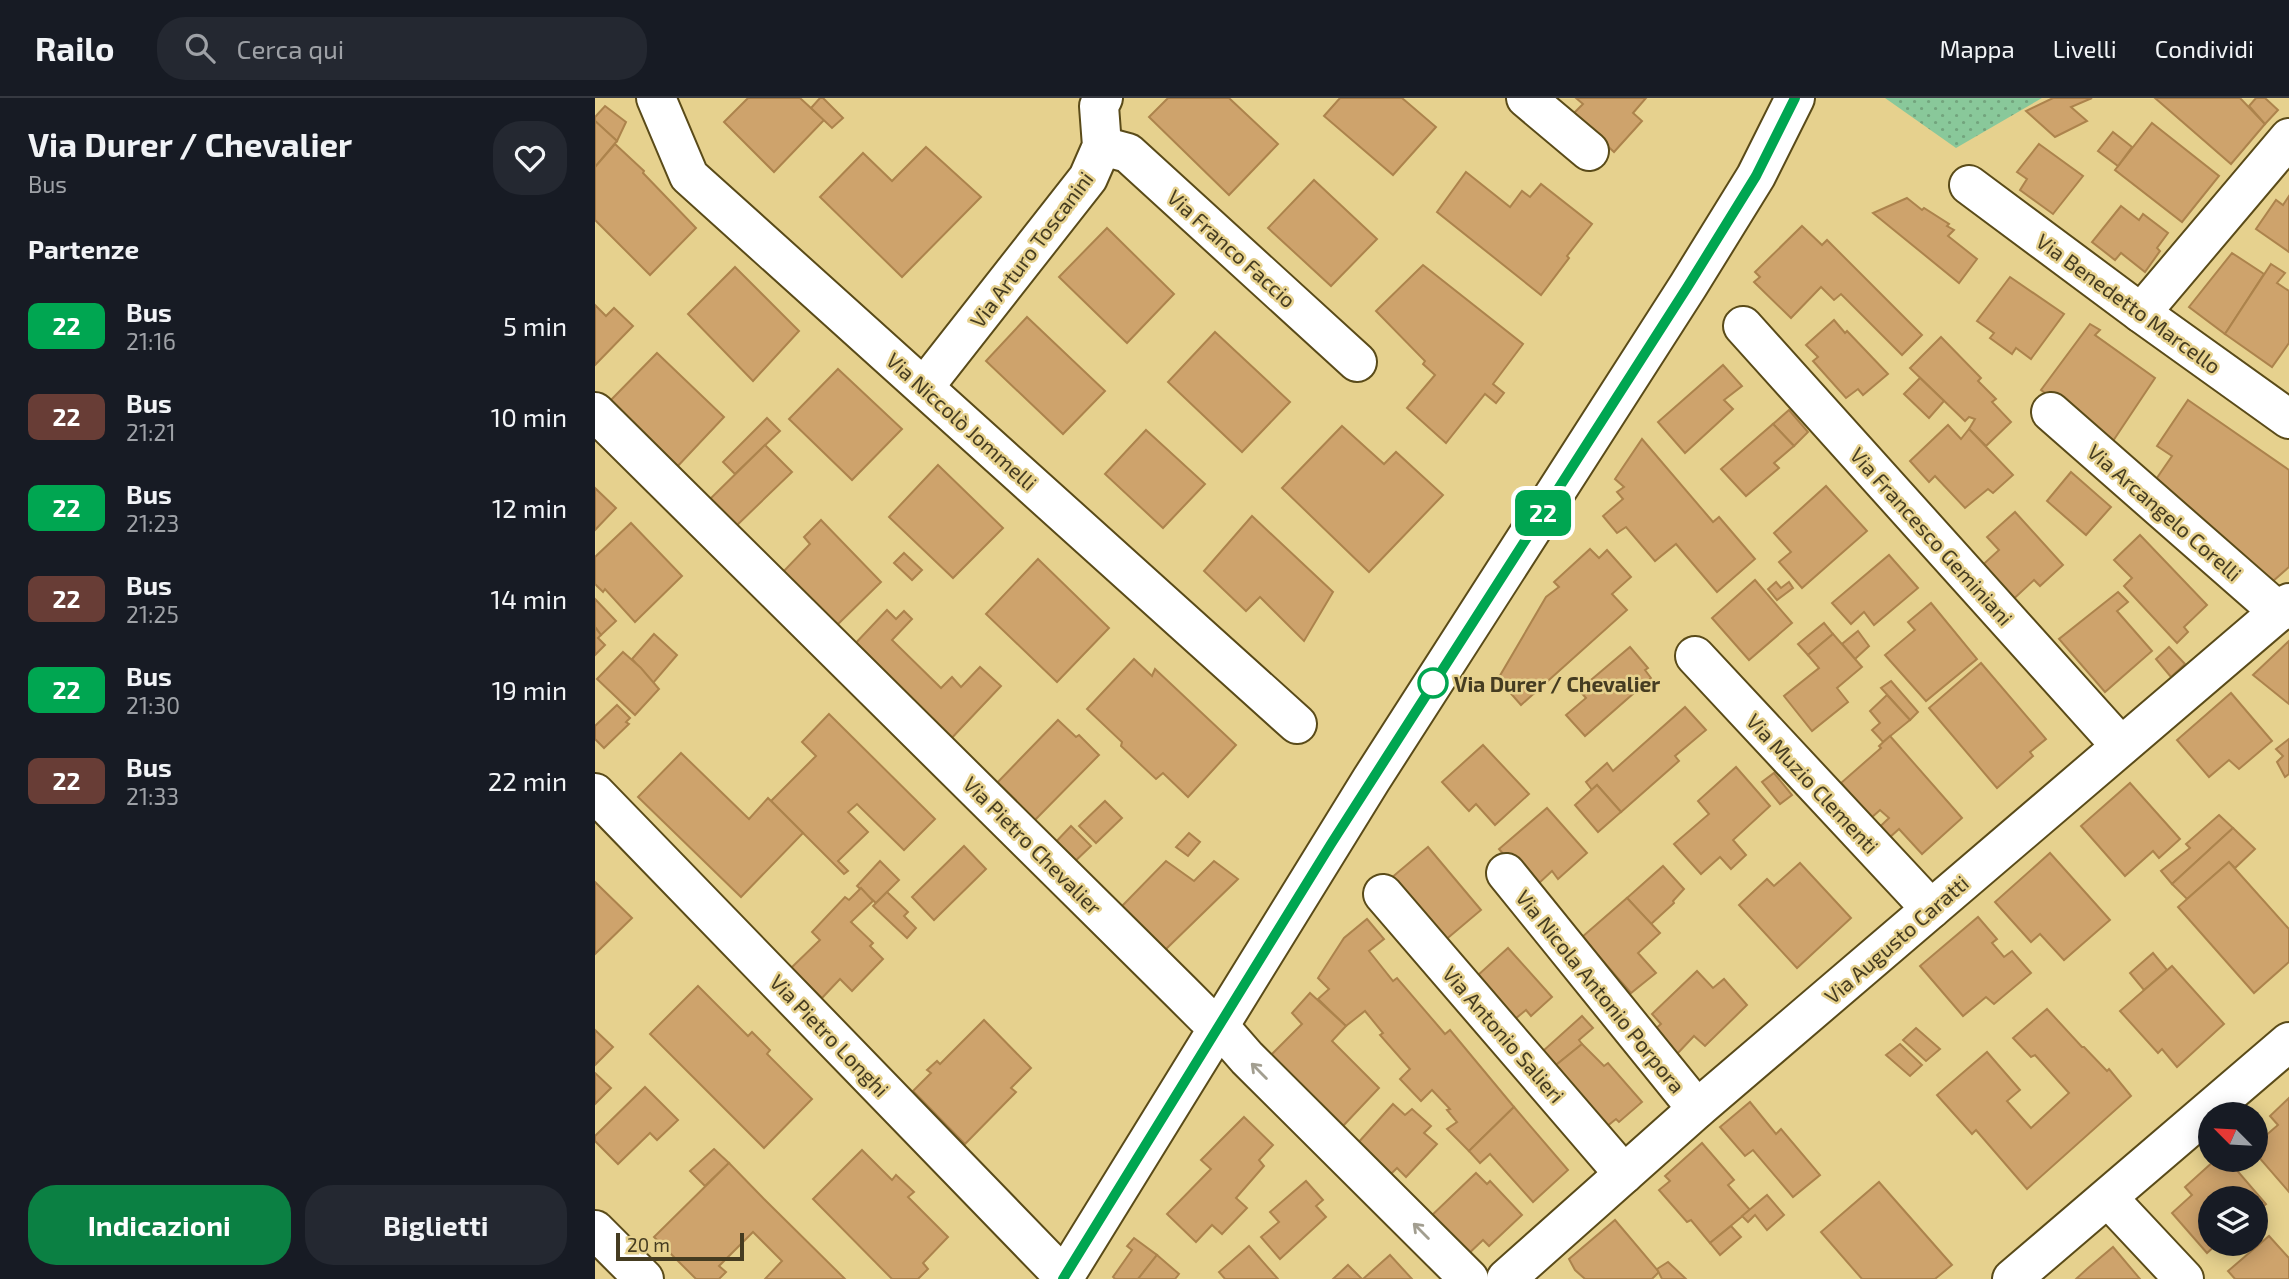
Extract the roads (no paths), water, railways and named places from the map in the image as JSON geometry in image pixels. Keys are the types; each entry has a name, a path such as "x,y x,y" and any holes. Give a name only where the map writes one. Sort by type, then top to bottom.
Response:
{"street":[{"name":"Via Niccolò Jommelli","path":"656,98 689,176 1297,724"},
{"path":"1525,98 1589,151"},
{"path":"1064,1278 1371,780 1688,286 1756,176 1795,98"},
{"name":"Via Arturo Toscanini","path":"924,387 1088,178 1102,146 1091,101"},
{"path":"2141,313 2289,138"},
{"name":"Via Franco Faccio","path":"1102,146 1128,153 1357,362"},
{"name":"Via Benedetto Marcello","path":"1969,185 2289,419"},
{"name":"Via Francesco Geminiani","path":"1742,326 2121,746"},
{"name":"Via Pietro Chevalier","path":"595,412 1205,1016 1219,1026 1247,1058 1469,1279"},
{"name":"Via Arcangelo Corelli","path":"2050,412 2284,607"},
{"name":"Via Augusto Caratti","path":"1506,1279 1697,1110 2284,607"},
{"name":"Via Muzio Clementi","path":"1695,656 1931,909"},
{"name":"Via Pietro Longhi","path":"595,793 1064,1278"},
{"name":"Via Nicola Antonio Porpora","path":"1506,873 1697,1110"},
{"name":"Via Antonio Salieri","path":"1383,894 1625,1174"},
{"path":"2012,1279 2289,1042"},
{"path":"2108,1198 2184,1279"},
{"path":"595,1230 644,1279"}],"place":[{"name":"Via Durer / Chevalier","path":"1433,683"}]}
